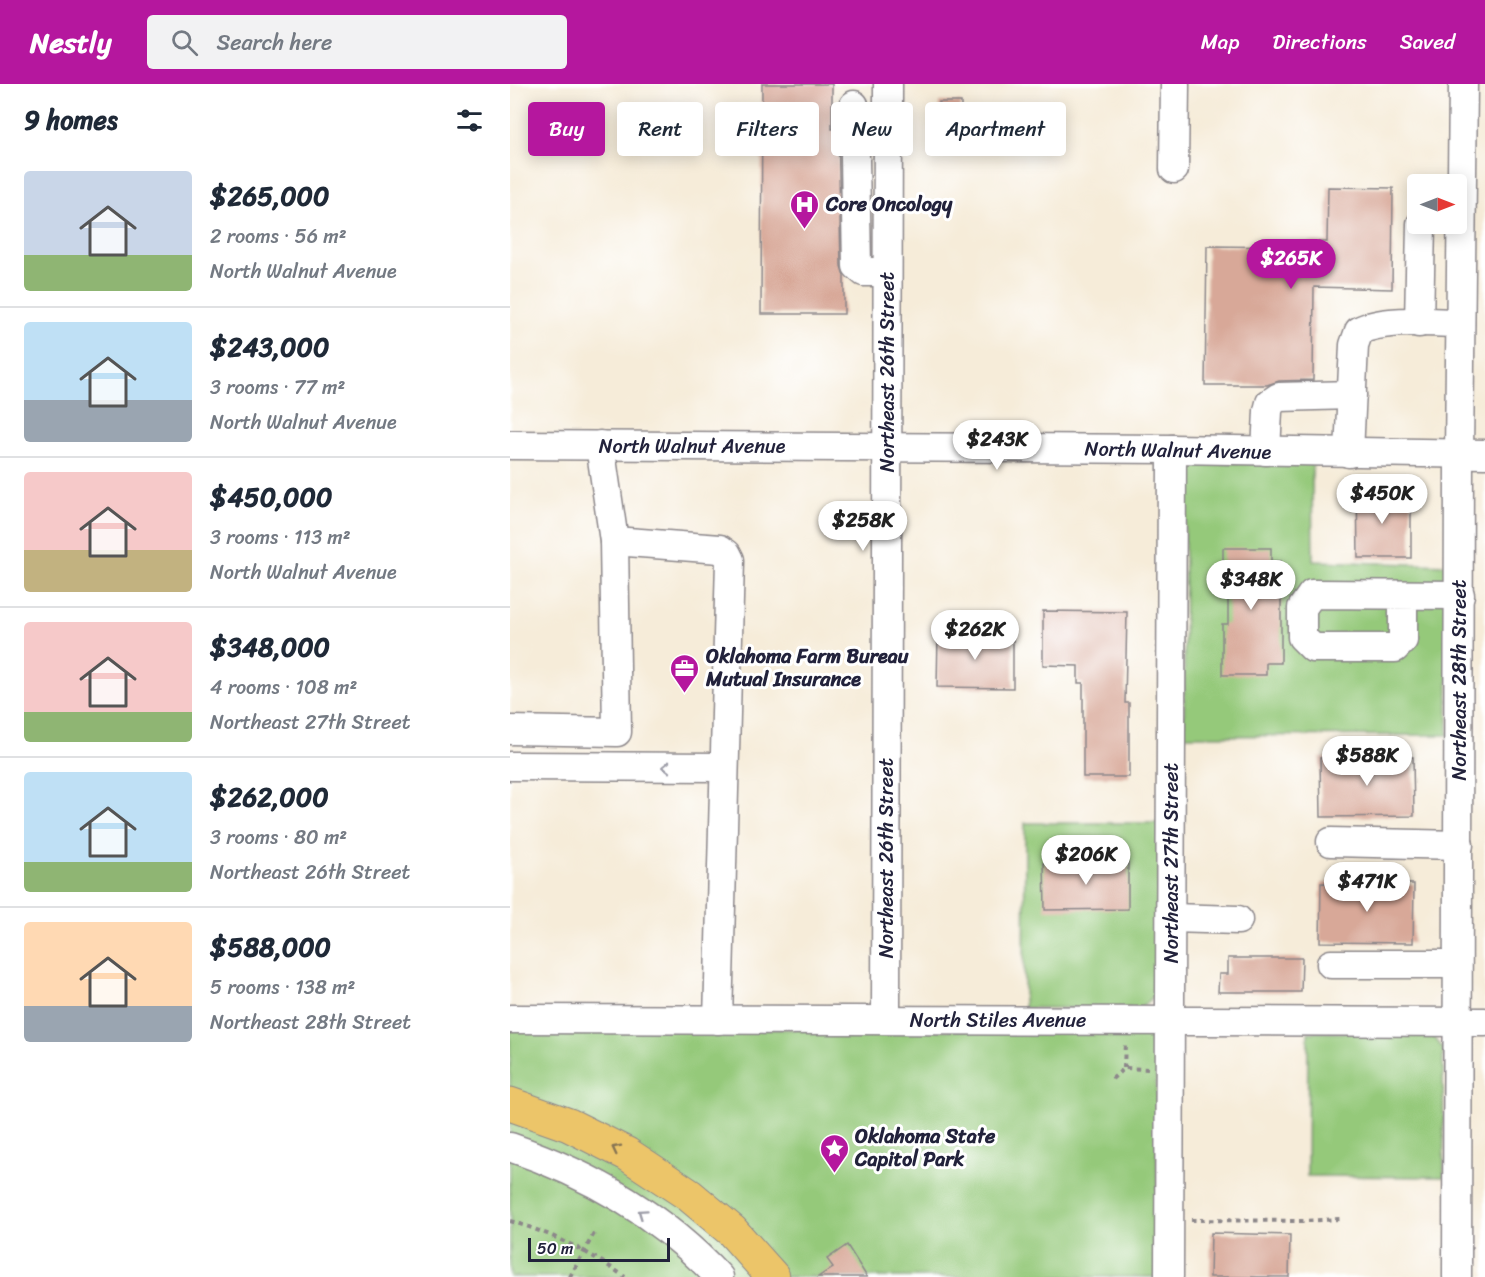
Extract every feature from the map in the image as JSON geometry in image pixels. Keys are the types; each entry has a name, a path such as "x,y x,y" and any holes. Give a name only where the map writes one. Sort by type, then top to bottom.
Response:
{"main road":[{"path":"510,1104 569,1125 627,1154 689,1195 732,1231 773,1277"},
{"path":"510,1123 569,1125"},
{"path":"732,1231 753,1277"}],"street":[{"path":"1174,84 1174,169"},
{"name":"Northeast 28th Street","path":"1460,174 1463,84"},
{"path":"887,272 864,272 857,266 853,95 888,95"},
{"name":"Northeast 26th Street","path":"886,1019 888,95"},
{"path":"1419,323 1421,234"},
{"name":"Northeast 28th Street","path":"1457,1277 1456,1022 1460,595 1472,454 1469,333 1462,234"},
{"path":"1349,453 1354,345 1359,332 1375,324 1419,323 1469,333"},
{"path":"1266,451 1268,411 1270,403 1279,397 1352,395"},
{"name":"North Walnut Avenue","path":"510,445 1173,449 1472,454"},
{"path":"600,446 614,541 617,767"},
{"name":"Northeast 27th Street","path":"1169,1277 1173,449"},
{"path":"614,541 720,549 727,554 730,560 718,1020"},
{"path":"1403,595 1460,595"},
{"path":"510,730 617,732"},
{"path":"510,766 724,767"},
{"path":"1331,842 1459,844"},
{"path":"1171,918 1238,920"},
{"path":"1330,964 1457,964"},
{"name":"North Stiles Avenue","path":"510,1019 1485,1022"},
{"path":"510,1147 573,1171 609,1190 672,1234 701,1258 719,1277"}],"path":[{"path":"1112,1078 1124,1068"},
{"path":"1169,1219 1303,1221 1340,1219"},
{"path":"510,1221 553,1236 584,1251 625,1277"},
{"path":"570,1277 596,1230"}],"green space":[{"path":"1313,462 1313,561 1448,565 1448,735 1184,736 1185,476 1196,465 1207,463"},
{"path":"1025,823 1160,823 1157,993 1141,1008 1024,1008"},
{"name":"Oklahoma State Capitol Park","path":"510,1028 1142,1031 1151,1036 1156,1043 1158,1277 510,1277"},
{"path":"1308,1032 1432,1034 1443,1049 1444,1177 1307,1176"}],"building":[{"path":"762,84 832,84 831,156 839,156 844,314 761,314 762,156 819,156 819,102 762,102"},
{"path":"1328,187 1393,188 1392,289 1314,287 1313,380 1279,381 1267,385 1205,385 1207,246 1300,247 1300,242 1327,242"},
{"path":"1357,480 1377,480 1377,501 1411,501 1411,558 1358,558"},
{"path":"1223,548 1271,548 1271,561 1281,561 1281,663 1266,663 1266,675 1222,675 1222,624 1228,624 1228,592 1223,592"},
{"path":"1043,611 1127,612 1125,703 1129,703 1129,777 1083,777 1083,683 1078,683 1078,666 1043,665"},
{"path":"938,633 1013,635 1013,688 937,687"},
{"path":"1413,757 1414,816 1321,817 1320,758"},
{"path":"1128,862 1128,909 1045,910 1044,863"},
{"path":"1321,883 1414,884 1413,943 1320,942"},
{"path":"1228,958 1302,958 1301,992 1218,992 1219,974 1228,974"},
{"path":"1211,1233 1290,1235 1289,1277 1210,1277"},
{"path":"847,1245 867,1277 818,1277 833,1267 827,1259"}],"place":[{"name":"Core Oncology","path":"805,230"},
{"name":"Oklahoma Farm Bureau Mutual Insurance","path":"685,694"},
{"name":"Oklahoma State Capitol Park","path":"834,1174"}]}
